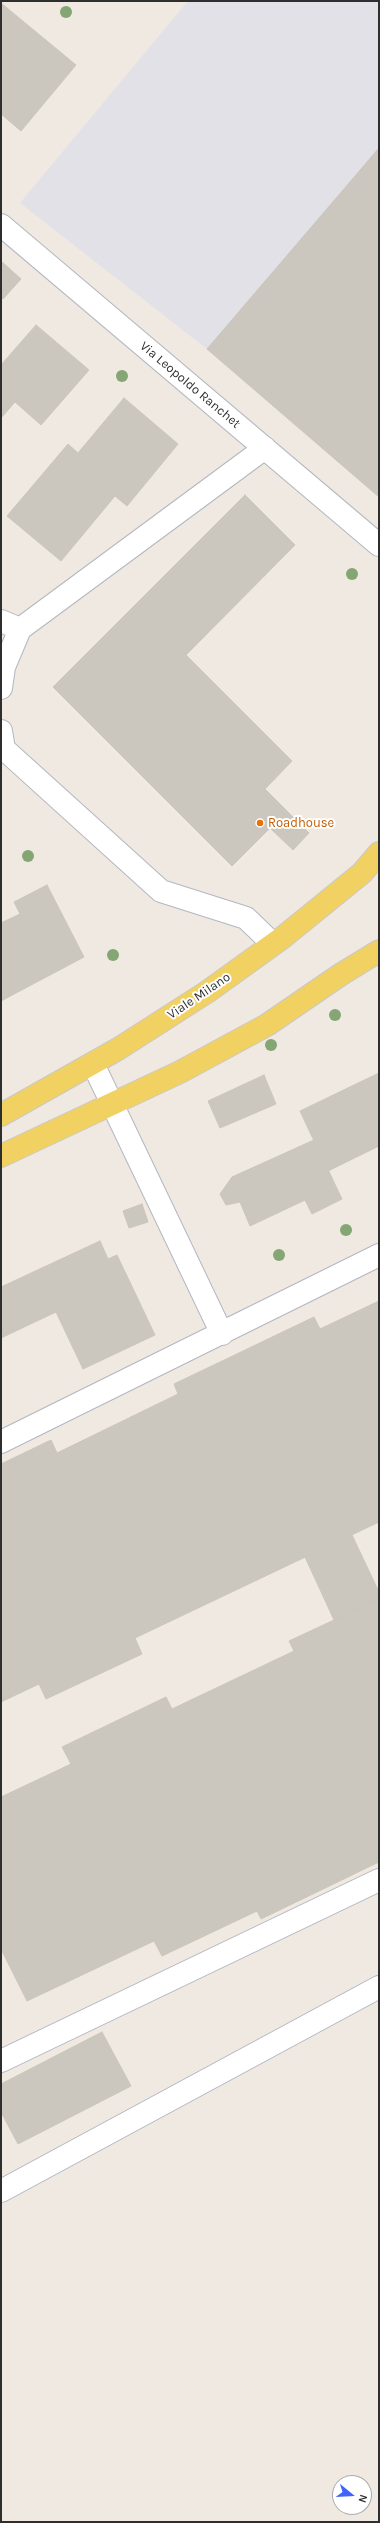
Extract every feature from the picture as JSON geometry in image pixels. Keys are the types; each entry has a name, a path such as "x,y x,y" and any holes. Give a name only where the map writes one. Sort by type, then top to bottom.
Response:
{"main road":[{"name":"Viale Milano","path":"1,1115 93,1064 207,992 273,944 362,873 379,853"},
{"path":"1,1156 180,1072 267,1026 340,975 379,951"}],"street":[{"name":"Via Leopoldo Ranchet","path":"1,225 379,545"},
{"path":"1,688 10,625 265,448"},
{"path":"1,731 4,749 161,891 246,918 273,944"},
{"path":"93,1064 222,1334"},
{"path":"1,1442 379,1255"},
{"path":"1,2061 379,1880"},
{"path":"1,2191 379,1987"}],"shaded area":[{"path":"188,1 379,1 379,497 207,349 20,203"}],"building":[{"path":"1,3 76,65 21,131 1,114"},
{"path":"379,148 379,497 207,349"},
{"path":"1,261 21,279 3,299 1,297"},
{"path":"36,325 89,370 41,425 15,402 1,418 1,365"},
{"path":"124,398 178,444 127,506 115,496 61,561 7,516 68,444 78,453"},
{"path":"245,495 295,545 186,655 292,761 265,789 309,833 293,850 270,828 232,866 53,687"},
{"path":"47,885 84,957 1,1001 1,923 20,914 14,902"},
{"path":"379,1073 379,1146 328,1171 300,1111"},
{"path":"264,1075 276,1104 220,1128 208,1101"},
{"path":"314,1140 342,1199 312,1214 305,1200 250,1226 240,1202 226,1205 220,1194 232,1177"},
{"path":"142,1204 148,1222 129,1228 123,1211"},
{"path":"100,1241 108,1259 117,1255 155,1335 83,1369 56,1312 1,1338 1,1287"},
{"path":"379,1301 379,1522 135,1638 142,1654 46,1699 39,1684 1,1702 1,1464 51,1440 57,1453 178,1394 174,1384 314,1317 320,1329"},
{"path":"352,1535 379,1592 379,1599 334,1620 305,1557"},
{"path":"379,1599 379,1862 261,1919 257,1911 162,1956 154,1941 27,2001 1,1949 1,1797 71,1764 62,1747 166,1697 172,1709 294,1651 289,1641"},
{"path":"102,2032 131,2086 18,2144 1,2112 1,2084"}],"place":[{"name":"Roadhouse","path":"260,823"}]}
